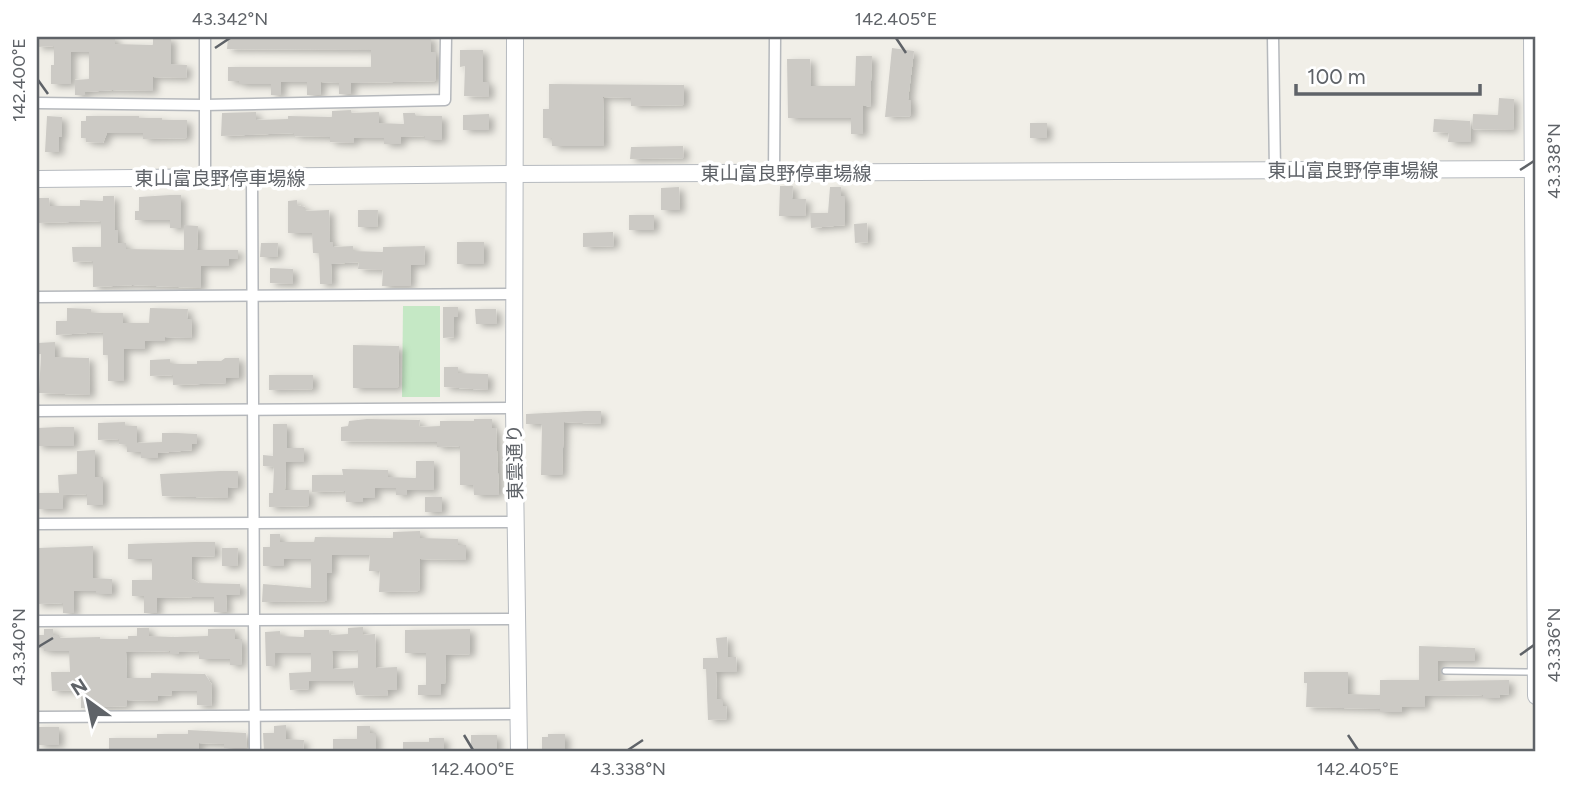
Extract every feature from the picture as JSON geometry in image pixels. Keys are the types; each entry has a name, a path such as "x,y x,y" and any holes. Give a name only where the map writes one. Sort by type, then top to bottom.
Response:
{"main road":[{"name":"東雲通り","path":"515,37 514,408 519,751"},
{"path":"1532,37 1535,169 1536,696"},
{"name":"東山富良野停車場線","path":"37,179 1535,169"}],"street":[{"path":"205,37 205,178"},
{"path":"37,103 204,105 445,100 446,37"},
{"path":"774,173 775,37"},
{"path":"1273,37 1275,171"},
{"path":"252,177 255,751"},
{"path":"37,297 514,294"},
{"path":"37,411 514,408"},
{"path":"37,524 515,522"},
{"path":"37,621 516,619"},
{"path":"37,716 519,714"}],"lane":[{"path":"1445,671 1536,672"}],"green space":[{"path":"403,306 440,306 440,397 402,397"}],"building":[{"path":"37,37 115,37 115,44 153,45 153,38 171,38 171,64 187,65 186,78 153,77 153,91 112,90 75,95 75,80 89,79 89,52 71,52 71,84 51,84 54,46 37,47"},
{"path":"228,37 431,37 431,52 436,52 436,81 351,83 351,94 339,94 339,83 321,82 320,95 307,95 307,82 281,82 281,95 271,95 271,84 239,84 239,81 228,81 228,67 371,67 371,50 227,49"},
{"path":"892,48 914,51 908,100 911,100 911,116 885,117"},
{"path":"460,50 483,50 483,82 489,82 489,97 464,96 465,66 460,67"},
{"path":"856,56 872,56 870,107 863,105 863,134 851,134 851,118 788,118 787,59 810,59 811,86 855,86"},
{"path":"549,84 684,85 684,105 631,106 631,98 603,97 604,146 552,146 552,138 543,138 543,109 549,109"},
{"path":"1499,98 1514,99 1513,130 1472,129 1473,114 1498,115"},
{"path":"351,110 351,113 379,112 379,123 404,124 403,113 442,116 442,140 425,140 425,136 401,137 401,144 384,144 384,138 354,138 354,143 330,142 330,137 294,136 294,133 221,136 222,113 256,112 256,120 288,119 288,116 332,117 332,111"},
{"path":"489,114 489,130 463,130 463,115"},
{"path":"47,116 62,117 59,152 45,152"},
{"path":"86,116 187,120 187,138 143,139 143,133 107,133 103,143 86,142 86,138 81,138 81,121 86,121"},
{"path":"1434,119 1470,121 1471,142 1448,142 1449,133 1433,132"},
{"path":"1030,123 1047,123 1047,138 1030,138"},
{"path":"683,146 684,158 630,159 631,147"},
{"path":"780,186 793,186 792,199 806,199 805,216 779,216"},
{"path":"679,187 680,210 661,210 661,188"},
{"path":"830,187 841,187 841,196 845,196 845,225 811,228 810,213 828,213"},
{"path":"181,195 181,228 170,228 170,220 135,220 135,211 139,211 139,197"},
{"path":"103,196 114,196 115,230 118,230 118,243 126,243 126,249 184,250 184,225 198,226 197,250 238,250 238,259 229,259 229,266 201,266 201,288 133,285 93,287 93,261 73,262 72,247 101,247 101,221 37,223 37,198 49,198 50,206 80,206 80,200 103,201"},
{"path":"297,200 297,205 305,207 305,211 329,210 330,242 333,242 333,247 353,246 353,251 383,252 383,247 425,246 424,265 411,265 410,286 382,286 383,270 358,269 359,262 331,264 332,284 320,284 319,253 313,253 312,233 288,233 288,201"},
{"path":"358,210 378,210 377,227 358,227"},
{"path":"629,215 654,215 654,230 629,230"},
{"path":"867,223 868,242 855,243 854,224"},
{"path":"613,232 614,246 583,247 583,233"},
{"path":"457,242 484,242 484,264 457,264"},
{"path":"261,243 278,243 277,257 260,257"},
{"path":"270,268 293,269 293,284 270,283"},
{"path":"443,307 458,307 458,317 454,317 454,337 443,338"},
{"path":"67,308 91,309 91,313 123,313 123,323 149,323 150,308 188,309 187,319 192,319 191,338 165,337 165,341 145,341 145,349 124,349 124,381 108,381 108,355 103,355 103,332 56,335 56,321 67,321"},
{"path":"475,309 496,309 497,324 476,324"},
{"path":"55,342 55,357 89,358 90,395 39,393 41,354 37,354 37,343"},
{"path":"353,345 399,346 398,388 353,388"},
{"path":"225,358 239,358 239,378 226,378 226,383 173,385 173,375 150,376 150,360 170,359 170,364 197,364 197,361 221,361"},
{"path":"444,367 458,367 458,373 488,374 488,390 444,387"},
{"path":"269,375 313,375 313,389 269,390"},
{"path":"601,411 601,424 564,422 562,475 541,475 542,424 526,424 526,414"},
{"path":"492,419 492,428 496,428 499,495 474,495 473,485 460,485 460,446 437,447 437,442 341,441 341,427 348,426 349,421 420,420 419,427 440,426 440,421"},
{"path":"125,422 125,426 137,426 137,443 162,442 162,433 177,433 197,434 197,444 192,444 192,450 158,453 158,458 141,458 141,452 127,452 127,445 119,444 119,439 98,440 98,423"},
{"path":"273,424 287,424 287,448 304,448 304,462 286,462 285,490 309,490 309,506 269,507 269,493 273,493 274,467 263,466 263,455 273,456"},
{"path":"74,427 74,446 37,446 37,428"},
{"path":"95,450 95,477 103,477 103,505 87,505 87,494 63,495 63,509 37,509 37,493 59,493 58,475 77,474 77,451"},
{"path":"416,461 434,461 434,490 407,490 407,495 396,495 396,488 375,488 375,498 363,498 363,502 346,502 345,491 312,492 312,475 343,475 342,469 388,470 388,477 416,478"},
{"path":"238,471 238,488 228,487 228,498 162,496 160,474"},
{"path":"425,497 442,497 442,512 425,512"},
{"path":"420,531 420,538 458,539 458,545 466,545 466,560 420,559 419,591 379,592 380,571 369,571 370,555 332,555 332,573 327,573 327,601 262,602 263,584 311,588 311,559 284,559 284,566 263,566 263,547 270,547 270,534 280,534 280,542 314,542 315,537 393,538 393,532"},
{"path":"215,542 215,556 192,557 192,579 199,583 240,584 240,595 226,595 227,612 214,612 214,597 193,597 157,598 157,613 144,613 144,596 132,596 132,580 152,580 152,559 128,559 128,544"},
{"path":"93,546 93,578 112,579 112,594 74,591 74,613 63,613 63,603 37,604 37,548"},
{"path":"222,548 238,548 237,566 222,566"},
{"path":"363,627 363,635 375,634 376,668 397,667 397,690 387,690 388,696 356,695 353,681 309,681 309,689 290,690 289,673 311,672 311,653 275,653 275,666 266,666 265,632 280,631 281,636 304,637 304,630 329,630 330,635 348,634 348,628","holes":["358,650 358,668 333,669 332,651"]},
{"path":"137,628 149,628 149,636 173,637 208,636 208,629 235,629 235,639 242,639 241,665 230,665 230,659 199,659 199,651 179,654 170,654 170,651 126,652 127,678 151,678 151,673 205,674 212,685 211,706 197,705 197,691 172,691 172,695 158,696 158,701 127,700 127,706 81,708 81,690 52,691 51,672 70,672 69,651 44,651 44,648 37,648 37,635 44,635 44,629 53,629 53,635 59,635 59,638 128,639 128,636 137,636"},
{"path":"470,629 470,654 446,655 445,684 441,684 441,695 418,695 418,685 426,685 426,653 405,653 405,630"},
{"path":"727,637 728,657 736,657 737,672 716,672 717,699 723,699 727,719 708,720 706,669 703,669 703,658 718,658 716,638"},
{"path":"1419,646 1475,648 1475,661 1438,661 1438,681 1509,680 1509,694 1499,695 1500,698 1483,698 1483,695 1425,696 1425,707 1402,707 1402,712 1306,707 1307,683 1304,683 1304,672 1348,672 1348,694 1380,695 1380,680 1419,680"},
{"path":"286,725 286,739 304,740 303,751 264,751 263,733 274,733 274,726"},
{"path":"357,726 370,726 370,733 376,733 376,751 333,751 333,739 357,739"},
{"path":"37,727 59,727 59,745 39,745"},
{"path":"188,730 246,733 247,748 224,748 224,744 199,743 199,751 109,751 109,738 157,738 157,734 188,734"},
{"path":"548,734 565,734 565,751 542,751 542,737 548,737"},
{"path":"471,735 497,735 497,751 471,751"},
{"path":"429,738 444,738 444,751 403,751 403,742 429,742"}]}
